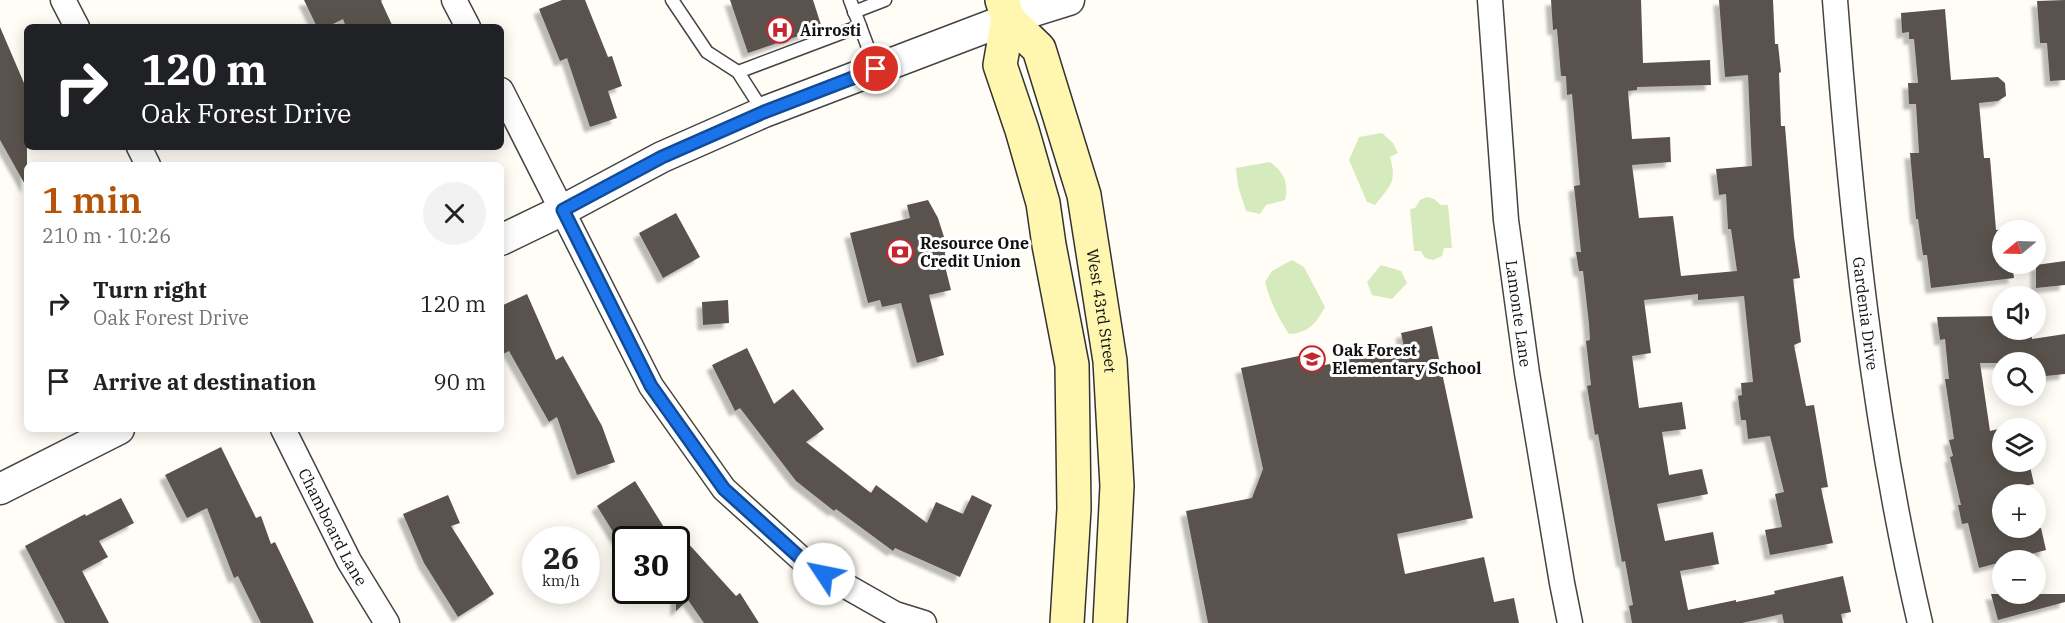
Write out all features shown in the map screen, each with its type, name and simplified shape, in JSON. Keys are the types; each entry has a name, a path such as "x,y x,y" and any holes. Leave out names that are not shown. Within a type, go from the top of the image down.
{"main road":[{"path":"1005,10 1000,65 1043,203 1072,365 1074,509 1067,623"},
{"name":"West 43rd Street","path":"1005,10 1039,50 1084,195 1110,361 1117,486 1110,623"}],"street":[{"path":"63,0 75,24"},
{"path":"454,0 466,24"},
{"path":"504,239 662,157 764,112 876,69 1005,10 1069,0"},
{"name":"Lamonte Lane","path":"1490,0 1506,220 1527,373 1570,623"},
{"name":"Gardenia Drive","path":"1835,0 1858,259 1877,410 1920,623"},
{"path":"504,96 651,386 724,489 807,564 895,614 924,623"},
{"path":"0,489 113,432"},
{"name":"Chamboard Lane","path":"284,432 349,561 387,623"}],"lane":[{"path":"672,0 707,52 738,72 764,112"},
{"path":"876,69 852,6 885,0"},
{"path":"738,72 860,27"}],"green space":[{"path":"1382,133 1393,143 1398,153 1390,157 1393,172 1391,183 1375,205 1367,202 1349,160 1359,137"},
{"path":"1270,162 1279,170 1286,183 1285,200 1266,205 1260,214 1246,211 1238,186 1236,168"},
{"path":"1427,197 1441,205 1448,205 1452,248 1444,248 1442,256 1433,260 1425,258 1421,251 1414,251 1410,209 1415,208 1420,200"},
{"path":"1292,260 1304,267 1325,307 1307,329 1289,334 1269,296 1265,282 1272,271"},
{"path":"1381,265 1401,271 1407,283 1392,299 1372,295 1367,282"}],"building":[{"path":"304,0 382,0 392,24 345,24 343,19 333,24 316,24"},
{"path":"562,0 585,0 608,57 612,56 622,86 608,91 617,118 590,127 567,58 560,61 539,9"},
{"path":"730,0 813,0 822,28 748,53"},
{"path":"1551,0 1641,0 1643,63 1710,60 1711,85 1637,87 1637,90 1628,91 1632,139 1670,137 1671,162 1632,165 1639,218 1673,216 1681,276 1737,271 1731,229 1728,229 1726,194 1719,195 1716,169 1752,166 1748,75 1725,77 1719,0 1773,0 1775,44 1778,44 1781,72 1779,73 1781,126 1785,126 1794,237 1800,278 1793,279 1801,342 1794,345 1806,406 1814,405 1828,487 1821,488 1833,543 1770,555 1765,530 1782,527 1775,494 1784,492 1770,436 1748,439 1746,420 1741,420 1738,396 1742,395 1741,383 1753,382 1744,296 1698,300 1698,294 1644,300 1651,353 1632,356 1639,408 1682,402 1686,429 1662,432 1669,475 1702,469 1708,494 1657,504 1665,541 1713,532 1719,564 1680,571 1688,610 1775,594 1774,591 1843,576 1851,612 1841,614 1843,623 1784,623 1782,614 1742,623 1632,623 1629,606 1633,605 1625,561 1622,562 1587,386 1591,385 1586,341 1590,340 1583,271 1579,271 1576,252 1581,252 1574,186 1580,185 1572,94 1567,95 1566,76 1561,76 1557,29 1553,30"},
{"path":"2065,0 2065,80 2050,81 2047,43 2040,43 2037,1"},
{"path":"1945,9 1951,80 1998,77 2005,83 2006,96 1998,101 1979,103 1984,158 1990,158 1995,220 1992,220 1992,274 2013,274 2014,278 1931,288 1927,255 1923,255 1918,219 1916,219 1910,153 1919,153 1916,104 1909,104 1908,83 1918,83 1914,39 1909,39 1909,32 1902,33 1901,13"},
{"path":"0,27 24,83 24,150 27,150 27,162 24,162 24,183 0,140"},
{"name":"Resource One Credit Union","path":"928,200 938,218 944,237 946,270 951,290 929,295 944,355 917,363 901,303 882,307 880,300 868,303 850,233 910,218 907,205"},
{"path":"676,213 700,257 663,278 639,233"},
{"path":"2065,261 2065,285 2036,286 2036,274 2046,274 2046,264"},
{"path":"527,294 556,360 563,356 602,426 615,462 577,475 557,417 549,422 509,351 504,354 504,305"},
{"path":"728,300 729,323 703,325 702,302"},
{"path":"1992,316 1992,340 2046,340 2046,337 2065,334 2065,374 2046,376 2046,352 1992,352 1992,363 1980,363 1990,431 1992,430 1992,472 2031,472 2034,484 1992,484 1992,538 2043,538 2046,550 1992,550 1992,565 1979,568 1968,523 1962,524 1958,505 1961,505 1950,457 1953,456 1949,440 1954,439 1945,379 1949,379 1945,339 1940,340 1937,317"},
{"path":"1432,326 1473,518 1397,534 1405,574 1484,557 1494,602 1514,598 1519,623 1208,623 1186,511 1252,498 1263,469 1241,368 1313,353 1316,367 1404,347 1401,333"},
{"path":"747,348 774,404 793,389 824,429 806,442 871,493 876,485 927,523 936,502 963,514 972,495 992,505 960,577 895,548 893,551 836,509 834,511 796,481 740,408 735,411 712,365"},
{"path":"221,447 256,518 261,516 271,544 275,542 314,623 261,623 238,576 234,578 207,508 187,518 165,475"},
{"path":"635,481 663,526 612,526 612,530 597,506"},
{"path":"448,495 460,523 451,526 494,594 458,617 424,563 403,514"},
{"path":"121,498 134,523 99,541 108,557 82,571 109,623 65,623 25,546"},
{"path":"690,545 736,596 740,593 759,623 704,623 690,603"},
{"path":"2046,594 2065,594 2065,602 1998,620 1994,604 2046,604"},
{"path":"676,604 684,604 676,611"}],"place":[{"name":"Airrosti","path":"780,30"},
{"name":"Resource One Credit Union","path":"900,252"},
{"name":"Oak Forest Elementary School","path":"1312,359"}],"route":[{"path":"824,574 807,564 724,489 651,386 563,210 662,157 764,112 876,69"}]}
